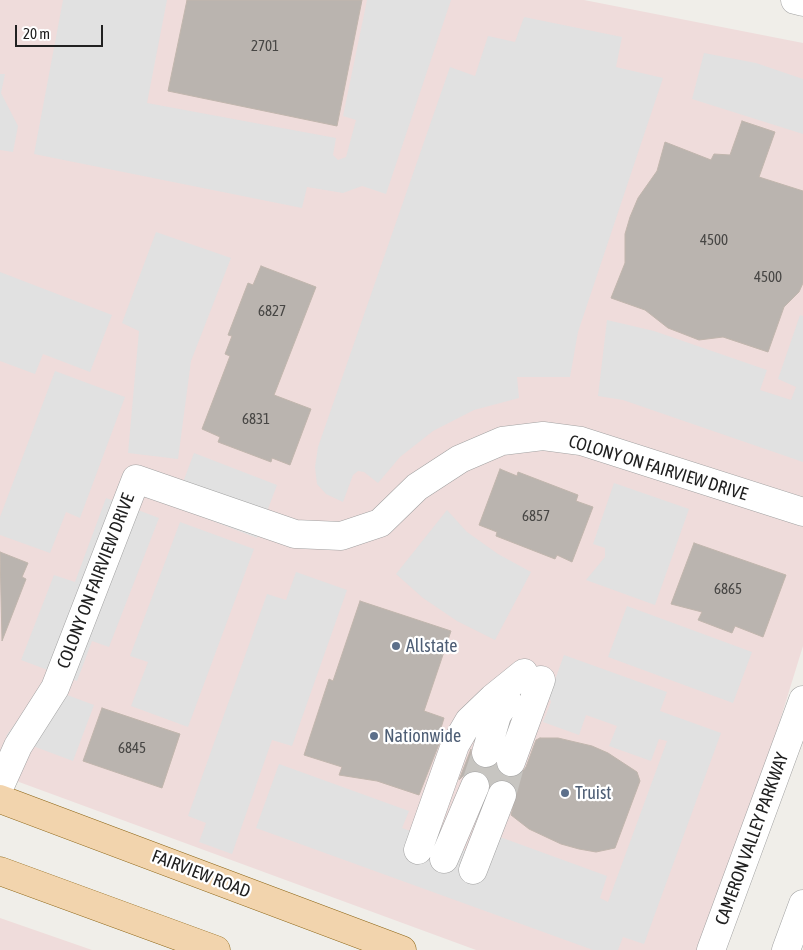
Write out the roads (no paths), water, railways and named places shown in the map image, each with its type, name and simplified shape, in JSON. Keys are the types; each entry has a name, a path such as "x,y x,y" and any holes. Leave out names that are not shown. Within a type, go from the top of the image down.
{"main road":[{"name":"FAIRVIEW ROAD","path":"0,798 402,950"},
{"path":"0,871 216,950"}],"street":[{"path":"795,0 803,2"},
{"name":"COLONY ON FAIRVIEW DRIVE","path":"0,786 18,746 55,688 136,479 295,534 341,536 380,523 417,488 460,459 502,442 543,436 581,441 803,512"},
{"path":"482,788 445,860 455,745 469,721 493,698 531,676 497,715 492,755 493,698"},
{"name":"CAMERON VALLEY PARKWAY","path":"711,950 803,700"},
{"path":"786,950 803,904"}],"tunnel":[{"path":"475,786 486,753"},
{"path":"502,795 511,762"}],"place":[{"name":"Allstate","path":"396,646"},
{"name":"Nationwide","path":"374,736"},
{"name":"Truist","path":"565,793"}]}
